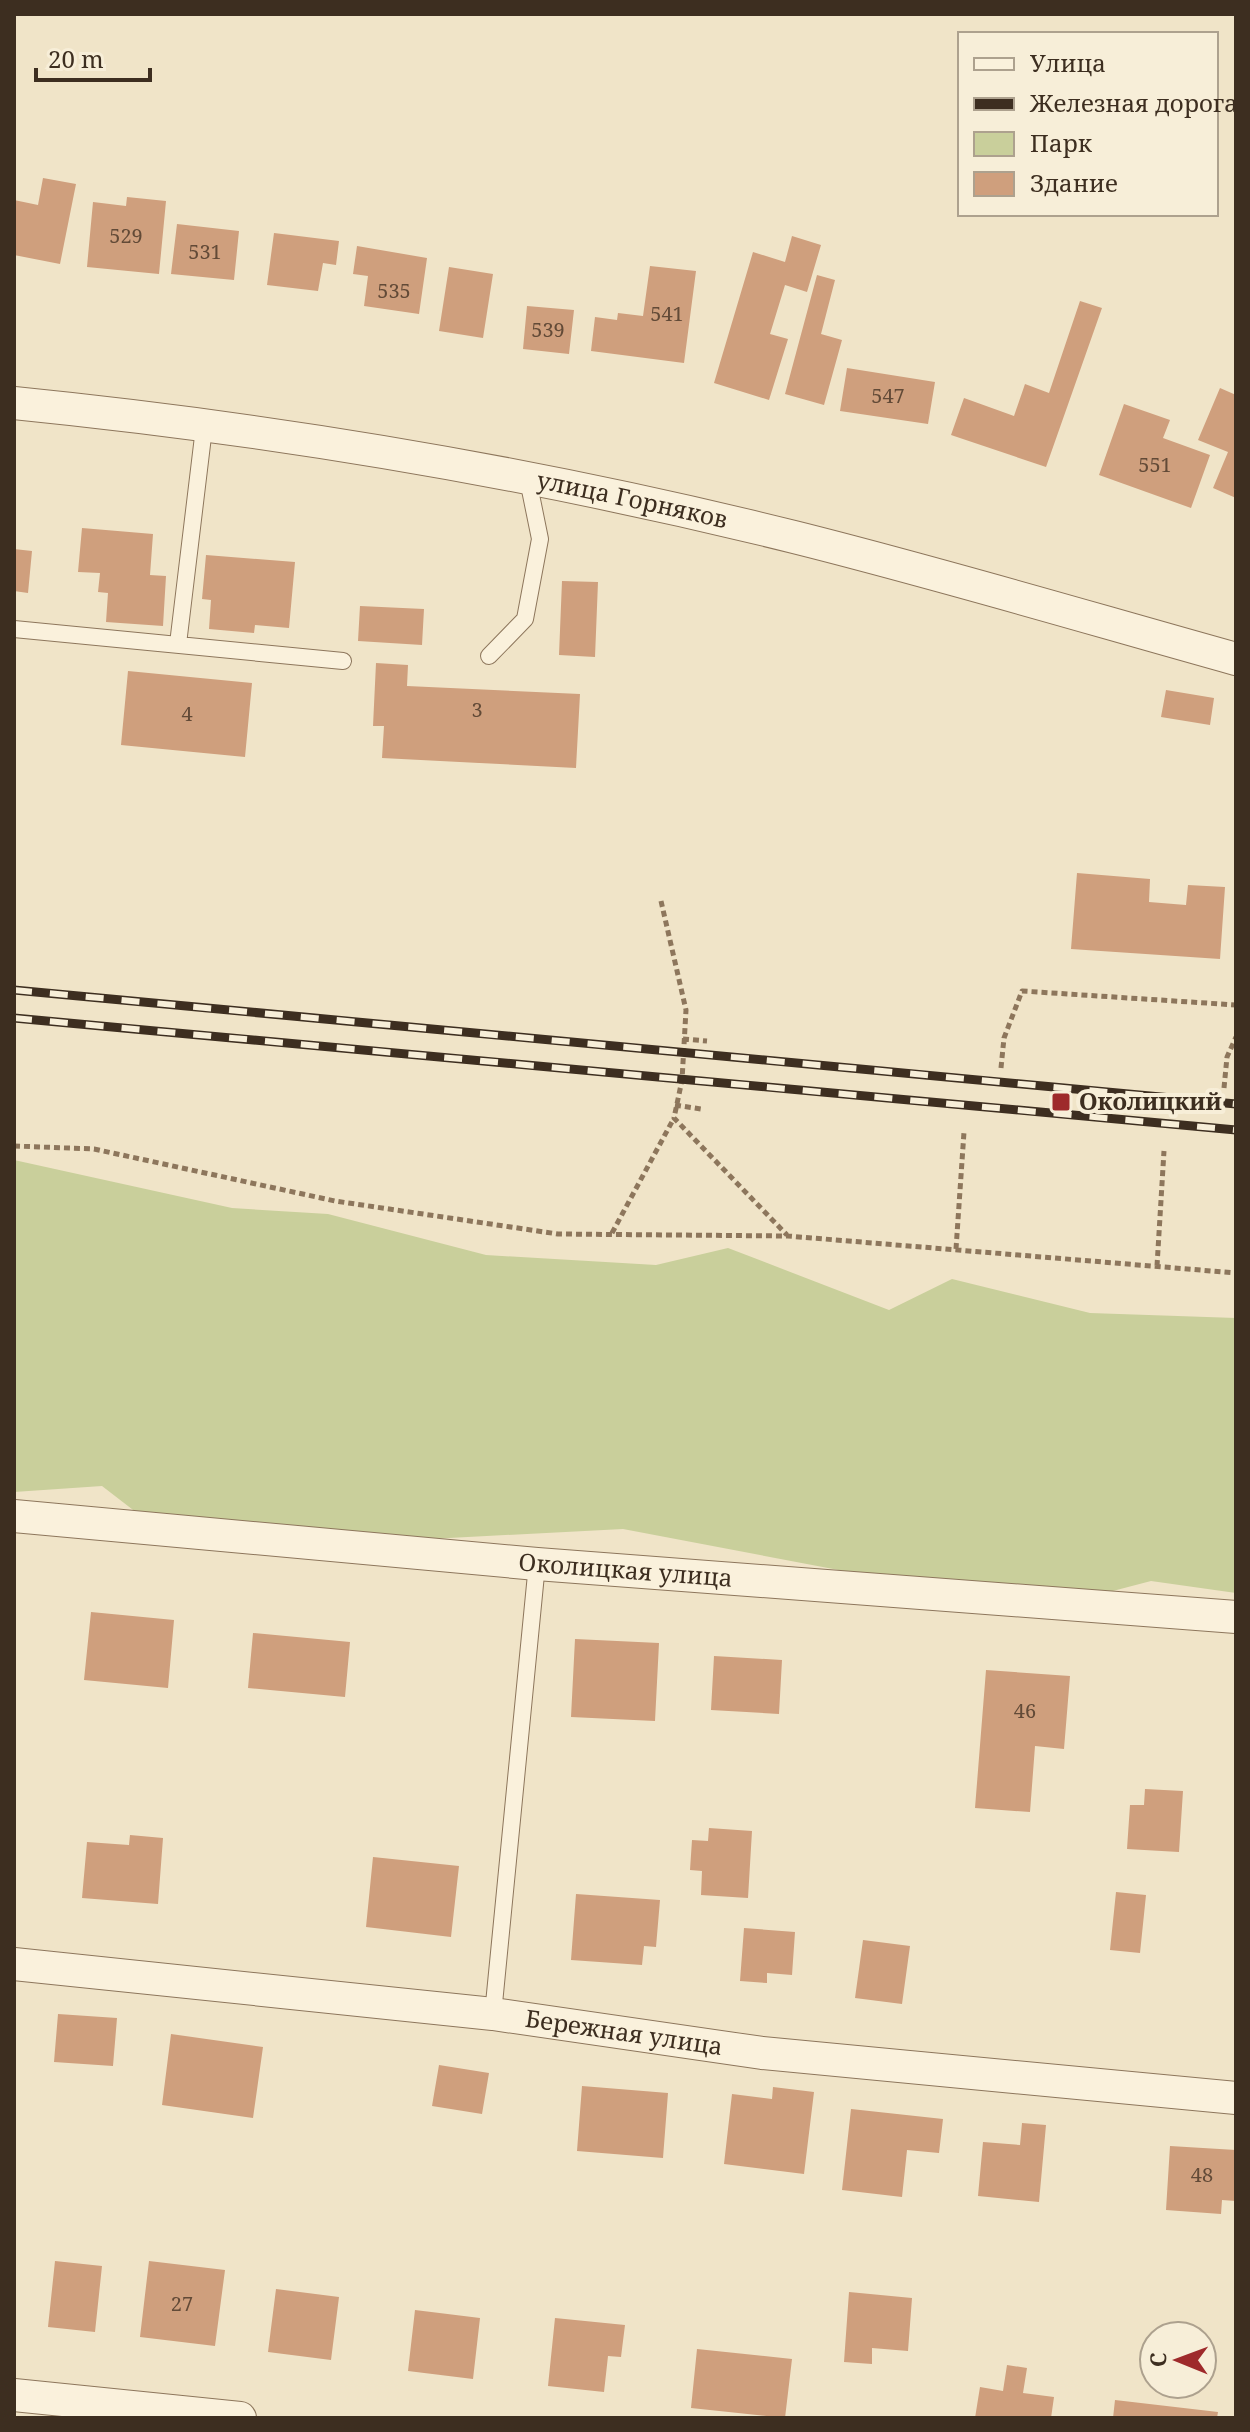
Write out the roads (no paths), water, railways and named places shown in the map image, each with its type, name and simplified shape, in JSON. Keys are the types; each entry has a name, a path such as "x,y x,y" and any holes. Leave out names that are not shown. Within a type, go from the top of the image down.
{"street":[{"name":"улица Горняков","path":"14,403 416,458 528,480 793,537 1236,659"},
{"name":"Околицкая улица","path":"14,1516 537,1564 1236,1617"},
{"name":"Бережная улица","path":"14,1964 493,2014 762,2053 1236,2098"},
{"path":"14,2395 240,2418"}],"lane":[{"path":"178,644 204,428"},
{"path":"489,656 525,619 540,539 528,480"},
{"path":"14,629 343,661"},
{"path":"493,2014 537,1564"}],"railway":[{"path":"14,990 1236,1104"},
{"path":"14,1018 1236,1130"}],"place":[{"name":"Околицкий","path":"1061,1102"}]}
